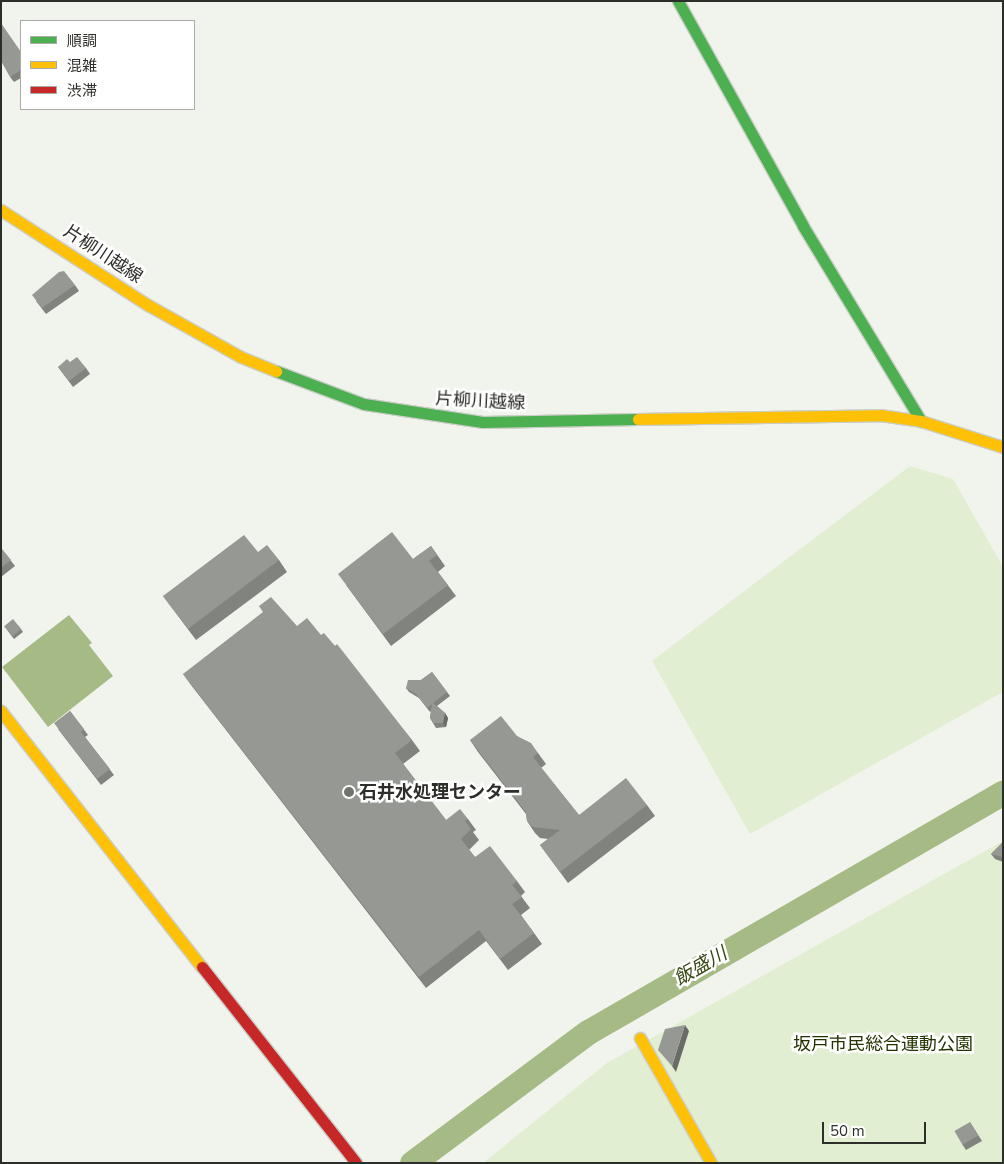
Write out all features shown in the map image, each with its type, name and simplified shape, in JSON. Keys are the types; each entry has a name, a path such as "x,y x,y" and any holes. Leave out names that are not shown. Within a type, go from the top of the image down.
{"street":[{"path":"678,1 803,226 921,421"},
{"name":"片柳川越線","path":"1,210 189,330 241,357 323,391 364,404 483,422 821,414 880,415 921,421 970,434 1003,447"},
{"path":"1,711 356,1163"},
{"path":"640,1038 711,1163"}],"green space":[{"path":"910,466 953,479 1003,567 1003,692 750,834 652,661"},
{"name":"坂戸市民総合運動公園","path":"1003,841 1003,1163 483,1163 607,1063"}],"shaded area":[{"path":"69,615 92,643 89,645 113,676 48,727 2,667"}],"building":[{"path":"1,23 20,51 20,71 10,77 1,61"},
{"path":"64,271 75,285 42,308 32,295 59,272"},
{"path":"77,357 86,368 69,381 58,367 67,359 70,362"},
{"path":"392,532 413,559 431,546 437,555 429,561 448,585 383,634 338,574"},
{"path":"244,535 258,552 267,545 279,560 188,629 163,596"},
{"path":"1,548 11,560 1,568"},
{"name":"石井水処理センター","path":"271,597 297,626 307,618 321,635 324,633 335,646 337,644 412,740 395,753 446,820 460,809 468,819 465,821 471,829 461,839 475,857 490,846 517,881 512,885 522,897 512,904 534,933 500,959 479,930 419,977 183,674 263,612 259,606"},
{"path":"13,619 21,629 13,636 4,626"},
{"path":"432,672 447,692 433,703 445,713 443,723 433,723 430,718 432,704 427,708 416,694 406,688 408,680 421,680"},
{"path":"70,711 84,729 81,732 110,769 97,779 54,723"},
{"path":"501,716 517,736 531,743 538,753 533,757 579,815 626,778 647,805 560,872 540,845 560,830 533,827 527,821 526,812 470,740"},
{"path":"1003,842 1003,857 991,854"},
{"path":"685,1025 672,1066 658,1050 665,1029"},
{"path":"970,1122 978,1136 962,1145 954,1131"}],"waterway":[{"name":"飯盛川","path":"412,1163 588,1032 1003,792"}],"traffic: fast":[{"path":"678,1 803,226 921,421"},
{"path":"276,371 364,404 483,422 638,419"}],"traffic: slow":[{"path":"1,210 148,305 241,357 276,371"},
{"path":"638,419 880,415 921,421 1003,447"},
{"path":"1,711 202,967"},
{"path":"640,1038 711,1163"}],"traffic: jam":[{"path":"202,967 356,1163"}],"place":[{"name":"石井水処理センター","path":"349,792"}]}
